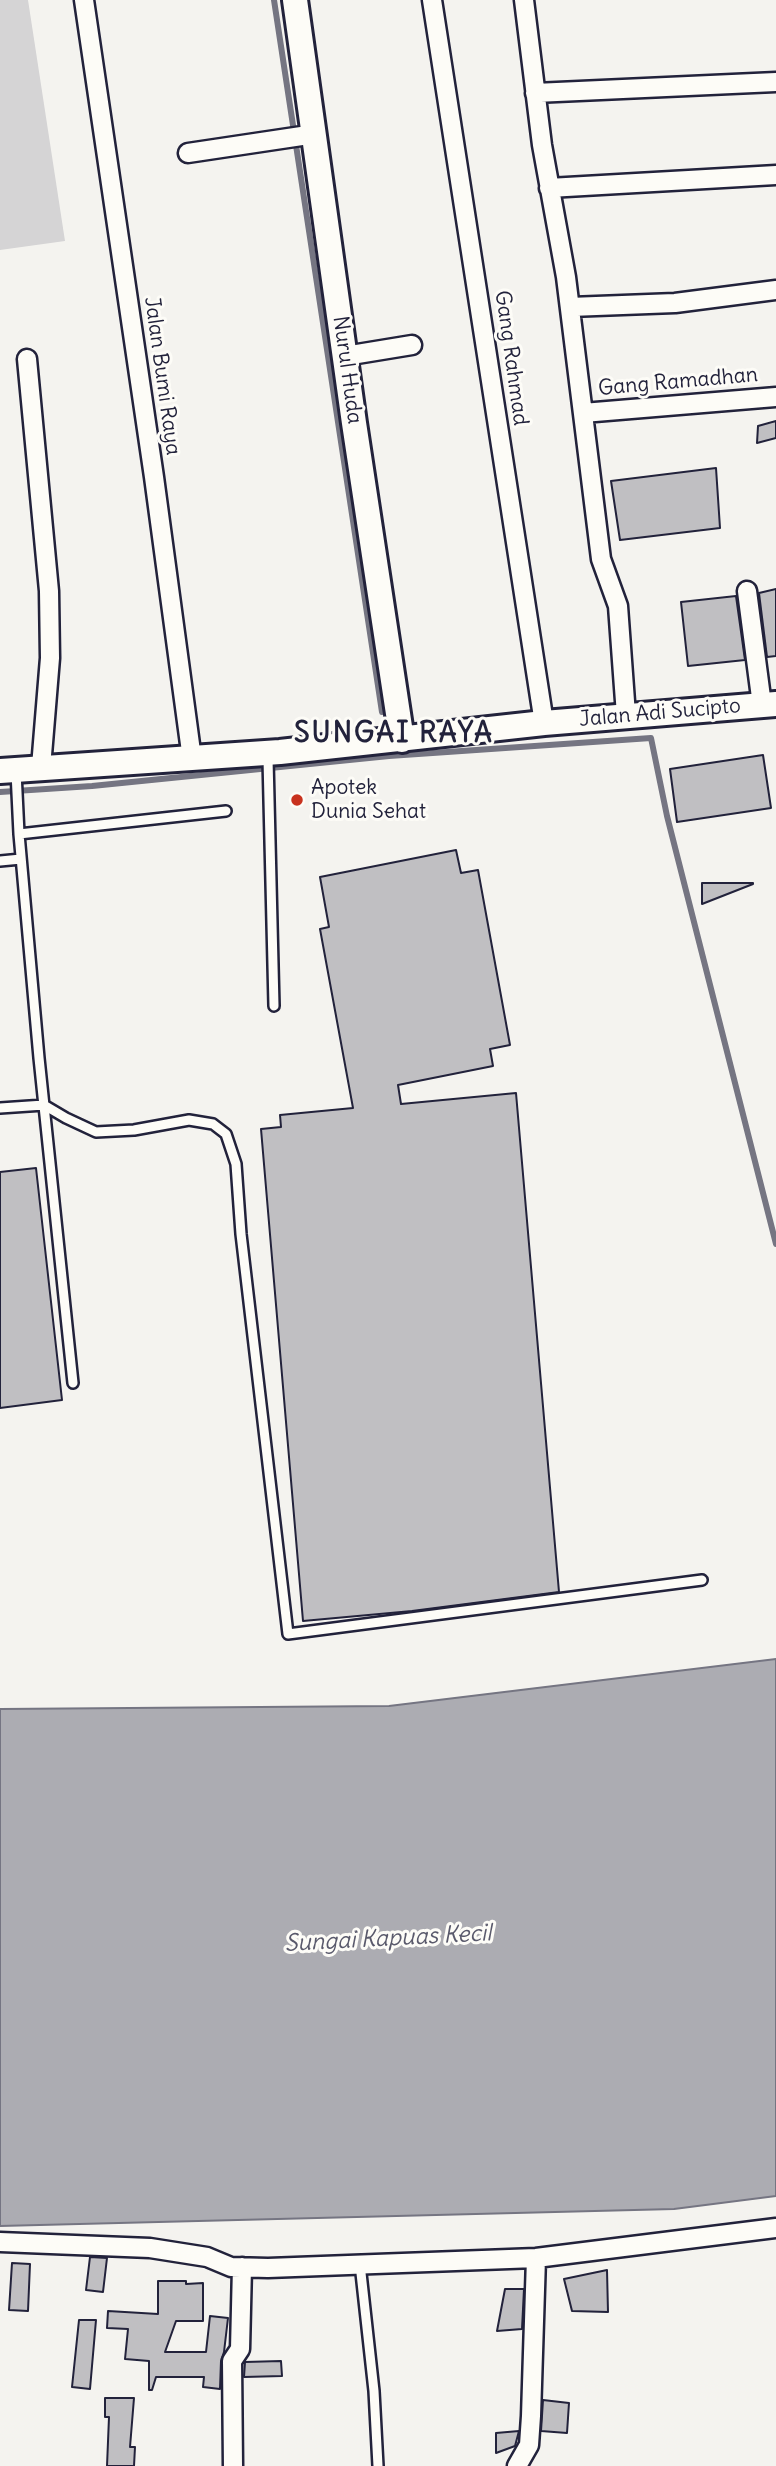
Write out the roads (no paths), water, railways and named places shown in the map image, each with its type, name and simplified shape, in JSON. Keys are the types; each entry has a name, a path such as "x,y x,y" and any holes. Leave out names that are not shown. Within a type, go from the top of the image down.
{"main road":[{"name":"Nurul Huda","path":"295,0 402,740"},
{"name":"Jalan Adi Sucipto","path":"11,774 41,767 192,759 402,740 626,715 769,704"}],"street":[{"name":"Jalan Bumi Raya","path":"84,0 192,759"},
{"name":"Gang Rahmad","path":"432,0 544,723"},
{"path":"524,0 549,188 570,307 601,559 618,606 626,715"},
{"path":"535,93 776,82"},
{"path":"188,153 314,134"},
{"path":"549,188 776,175"},
{"path":"570,307 675,303 776,290"},
{"path":"345,356 412,345"},
{"path":"27,359 49,591 50,659 41,767"},
{"name":"Gang Ramadhan","path":"583,413 776,397"},
{"path":"747,591 769,704"},
{"path":"0,2242 150,2248 207,2258 231,2267 242,2267 536,2258 776,2228"},
{"path":"517,2466 529,2445 536,2258"},
{"path":"233,2466 232,2361 240,2349 242,2267"}],"lane":[{"path":"268,759 274,1006"},
{"path":"11,774 18,799 44,1105 73,1383"},
{"path":"19,834 226,811"},
{"path":"0,861 21,859"},
{"path":"0,1108 44,1105 96,1132 134,1130 189,1120 213,1124 226,1134 236,1164 241,1234 288,1634 702,1580"},
{"path":"360,2264 374,2391 378,2466"}],"water":[{"name":"Sungai Kapuas Kecil","path":"776,1659 776,2196 674,2209 0,2226 0,1709 389,1706"}],"waterway":[{"path":"274,0 382,712"},
{"path":"0,792 92,786 389,756 651,738 667,816 776,1244"}],"place":[{"name":"Apotek Dunia Sehat","path":"297,800"}],"district":[{"name":"SUNGAI RAYA","path":"394,734"}]}
